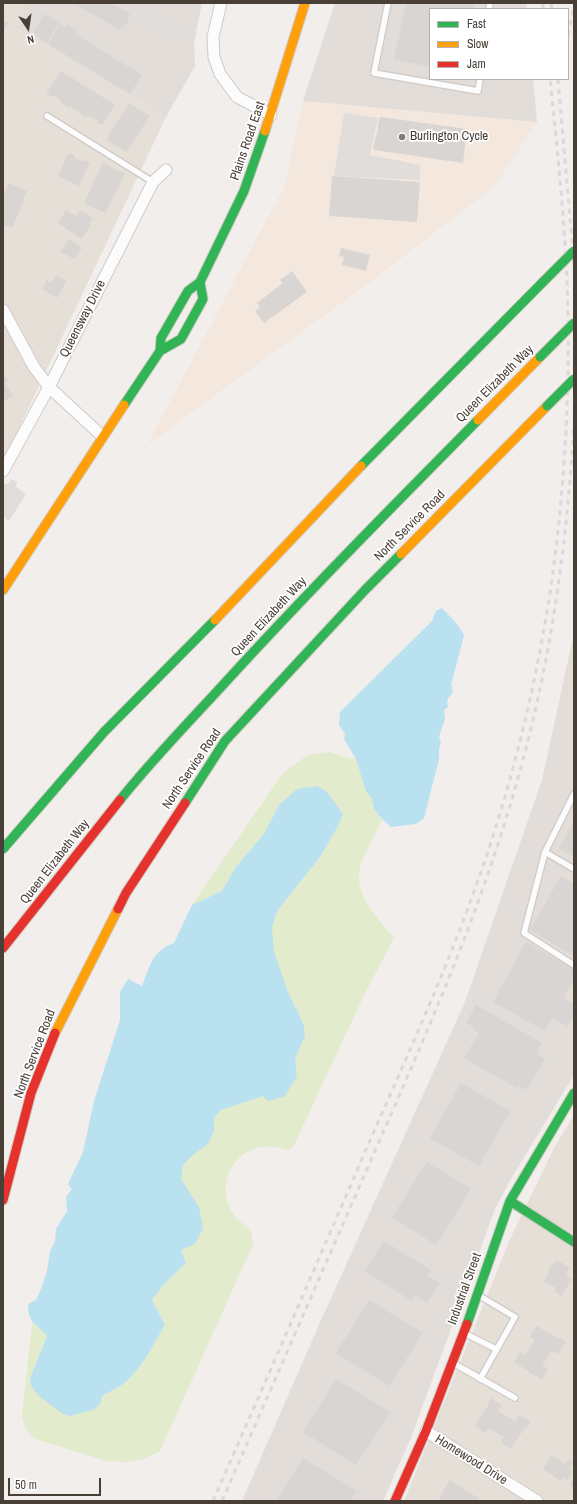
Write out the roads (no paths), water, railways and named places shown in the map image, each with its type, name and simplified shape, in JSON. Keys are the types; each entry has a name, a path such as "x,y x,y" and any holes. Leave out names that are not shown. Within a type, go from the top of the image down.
{"main road":[{"name":"Plains Road East","path":"160,350 161,338 188,291 200,282 244,191 271,116 305,3"},
{"path":"3,849 104,732 236,599 346,482 574,251"},
{"name":"Plains Road East","path":"102,436 160,350 181,339 203,299 200,282"},
{"name":"Queen Elizabeth Way","path":"3,948 142,774 245,661 362,538 574,323"},
{"name":"North Service Road","path":"3,1200 31,1093 58,1024 126,893 225,741 365,590 574,378"},
{"path":"3,590 89,459 102,436"},
{"name":"Industrial Street","path":"395,1501 426,1431 477,1295 510,1201 574,1093"},
{"path":"510,1201 574,1242"}],"street":[{"path":"221,3 213,37 214,57 220,74 237,97 271,116"},
{"name":"Queensway Drive","path":"3,471 49,387 153,182 166,170"},
{"path":"3,310 34,367 49,387 102,436"},
{"name":"Homewood Drive","path":"426,1431 537,1501"}],"lane":[{"path":"388,3 374,73 478,91 480,80"},
{"path":"47,116 153,182"},
{"path":"574,794 545,852 524,933 574,964"},
{"path":"545,852 574,869"},
{"path":"477,1295 515,1317 480,1379"},
{"path":"463,1333 496,1349"},
{"path":"452,1362 515,1398"}],"water":[{"path":"442,608 457,624 464,635 451,685 453,692 447,700 448,707 444,710 445,719 439,737 441,742 439,748 439,759 424,818 416,824 391,827 374,809 371,797 366,792 356,759 344,739 345,734 339,725 340,712 432,621 436,611"},
{"path":"317,786 327,792 343,814 337,828 320,857 277,911 272,927 274,952 288,992 304,1025 305,1036 295,1059 297,1076 285,1096 268,1101 263,1096 221,1110 214,1118 214,1131 208,1144 193,1155 183,1165 181,1179 199,1207 203,1228 195,1244 181,1250 186,1263 164,1284 152,1300 165,1325 144,1360 126,1382 102,1396 100,1404 93,1410 70,1416 63,1414 39,1396 31,1386 30,1378 47,1336 31,1320 28,1311 28,1304 36,1300 41,1289 47,1271 50,1252 55,1241 56,1229 67,1211 66,1197 72,1189 68,1184 83,1152 94,1101 120,1020 120,992 128,979 142,986 156,955 167,946 174,943 192,905 222,891 235,868 264,834 279,805 297,789"}],"railway":[{"path":"543,3 543,8"},
{"path":"551,3 552,8"},
{"path":"569,30 574,6"},
{"path":"213,1501 421,1025 460,929 497,823 528,709 544,632 550,593 560,515 566,437 568,359 566,255 550,80"},
{"path":"558,80 574,264"},
{"path":"222,1501 435,1011 471,922 487,877 516,785 528,741 547,651 562,560 574,423"}],"place":[{"name":"Burlington Cycle","path":"402,137"}]}
